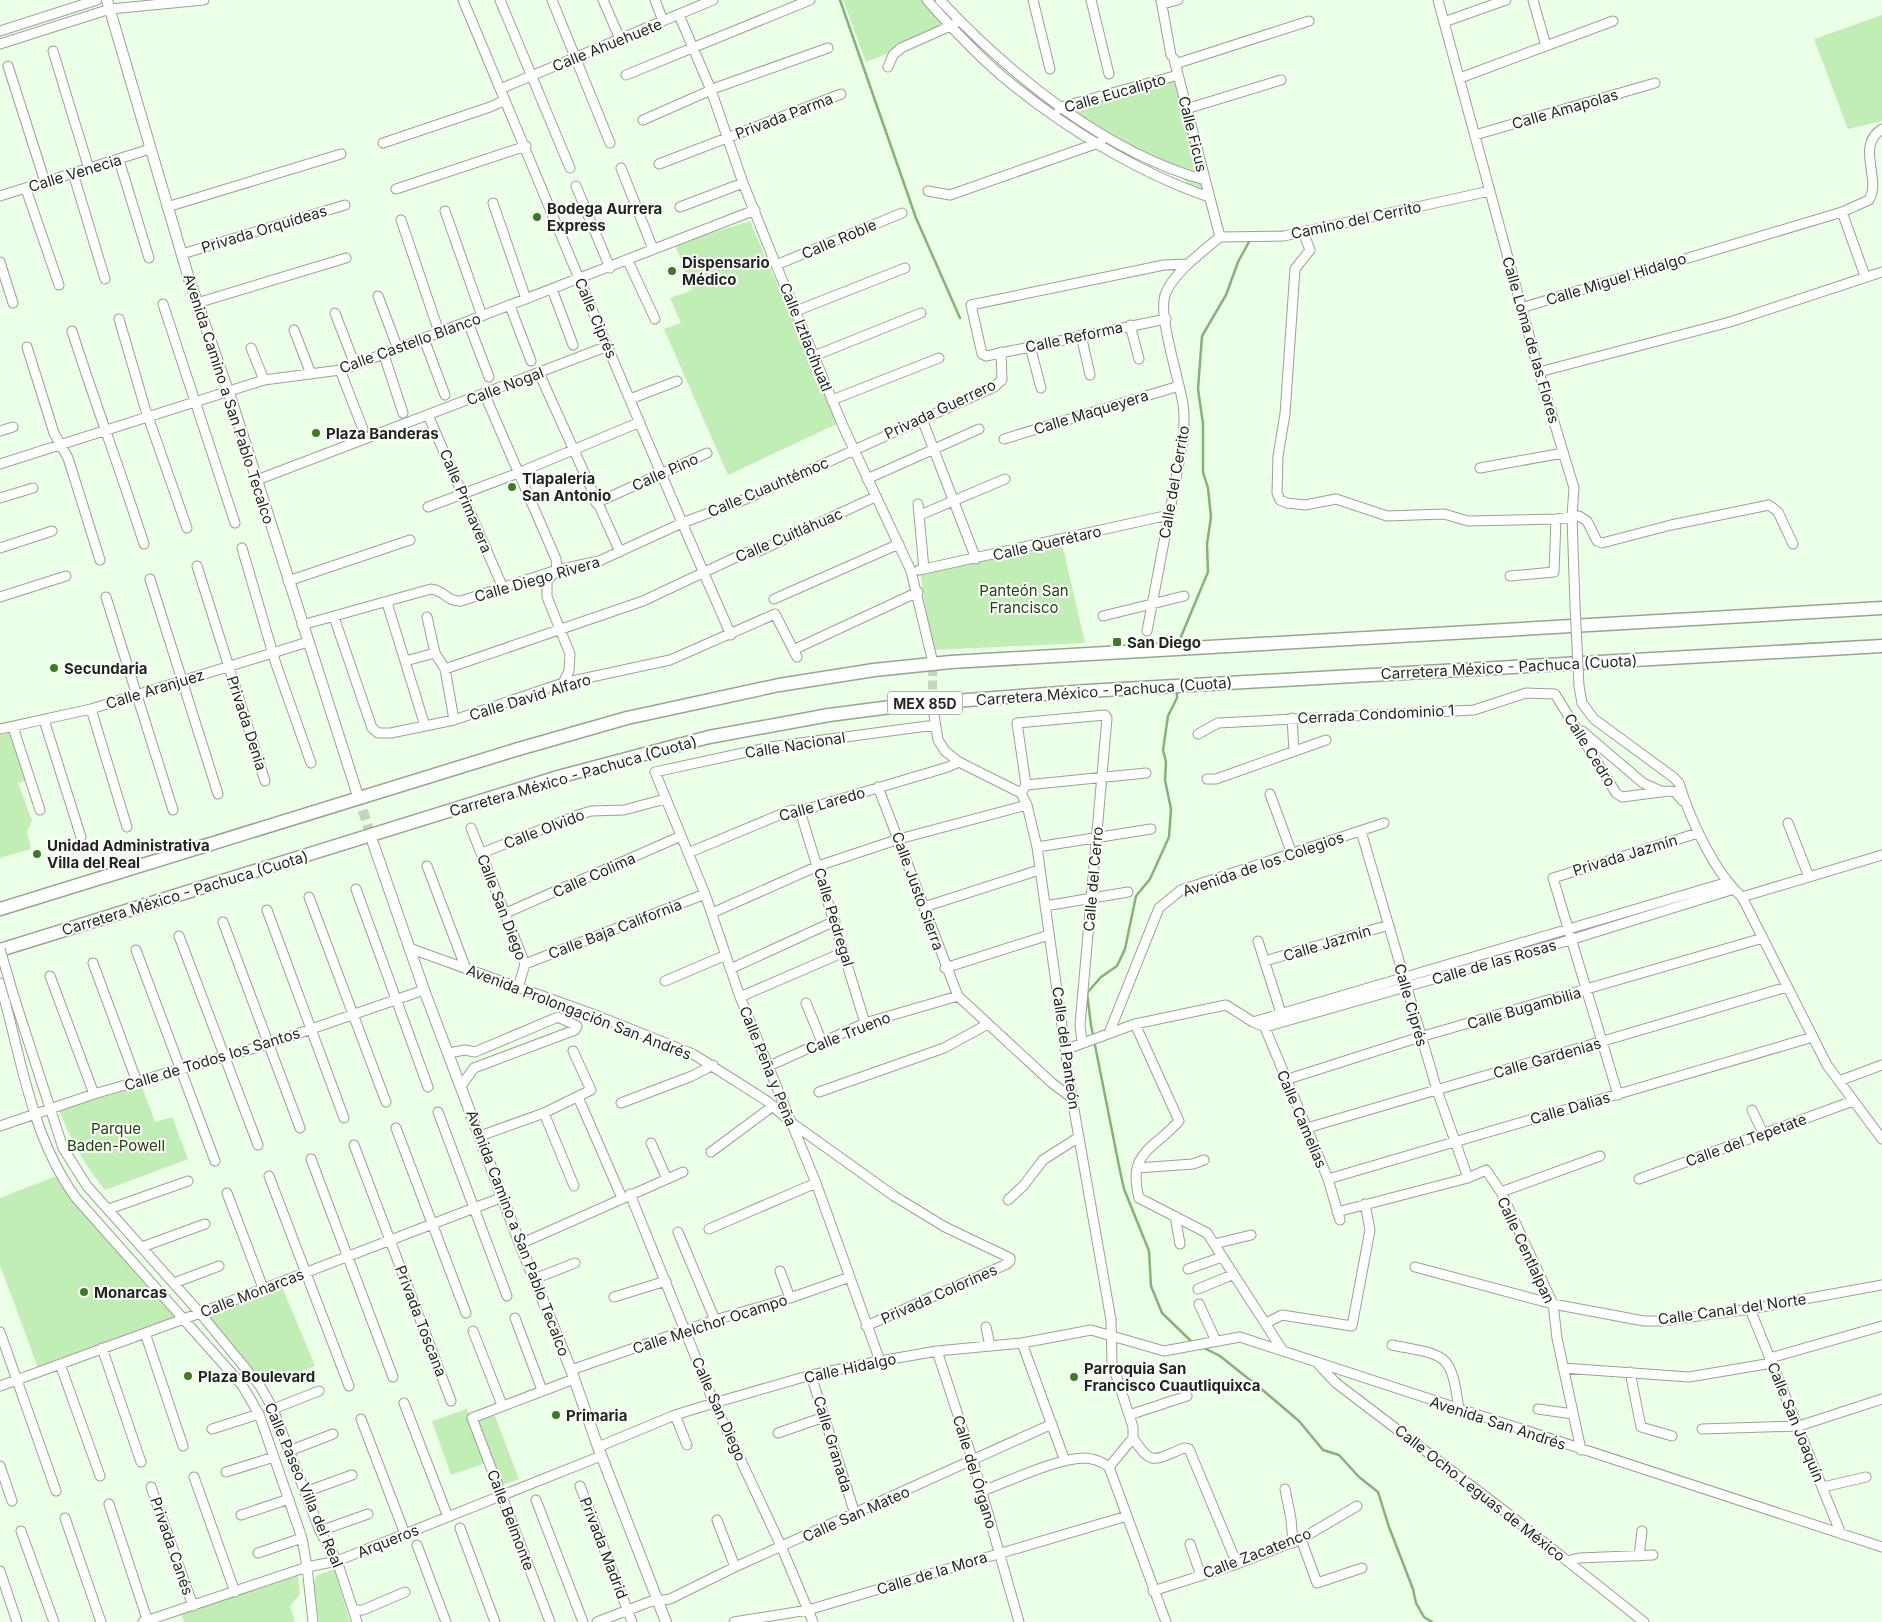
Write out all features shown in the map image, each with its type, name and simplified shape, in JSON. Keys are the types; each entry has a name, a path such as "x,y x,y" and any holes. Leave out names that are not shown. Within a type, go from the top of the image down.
{"highway":[{"path":"0,909 554,738 683,705 779,685 874,670 951,662 1882,608"},
{"name":"Carretera México - Pachuca (Cuota)","path":"0,949 558,777 709,737 829,715 914,704 1087,691 1882,646"}],"main road":[{"name":"Avenida Camino a San Pablo Tecalco","path":"109,4 167,207 228,390 358,796"},
{"name":"Avenida Camino a San Pablo Tecalco","path":"373,842 424,990 666,1622"}],"street":[{"path":"0,31 97,0"},
{"path":"0,44 109,4 204,0"},
{"name":"Calle Ciprés","path":"463,0 526,146 660,473 731,635"},
{"path":"500,0 570,168"},
{"path":"552,0 610,143"},
{"path":"603,0 620,39"},
{"path":"655,0 663,21"},
{"path":"626,75 693,46 810,0"},
{"path":"927,0 950,26 1002,76 1054,115 1100,144 1176,186 1209,197"},
{"path":"940,0 1012,70 1061,107 1107,137 1179,173 1204,180"},
{"path":"1091,0 1108,74"},
{"path":"1161,2 1178,0"},
{"name":"Calle Loma de las Flores","path":"1438,0 1521,308 1574,488 1572,516 1579,695 1587,711 1594,719 1679,783 1698,833 1731,886 1742,897 1813,1037 1839,1081 1882,1139"},
{"path":"1444,22 1506,0"},
{"path":"1532,0 1546,46"},
{"name":"Calle Ahuehuete","path":"500,88 710,1"},
{"name":"Calle Ficus","path":"1161,2 1186,109 1220,237"},
{"path":"1035,3 1050,69"},
{"name":"Calle Iztlacíhuatl","path":"679,15 711,90 743,182 832,400 875,498 911,571 918,592 933,663"},
{"path":"1174,60 1309,20"},
{"path":"888,67 893,56 901,48 960,21"},
{"path":"1460,78 1613,21"},
{"path":"643,120 711,90 828,48"},
{"path":"53,51 89,169"},
{"path":"8,66 46,182"},
{"name":"Calle Eucalipto","path":"1054,115 1061,107 1178,75"},
{"path":"1186,109 1281,80"},
{"name":"Calle Amapolas","path":"1475,135 1654,83"},
{"name":"Privada Parma","path":"660,164 841,94"},
{"path":"383,143 490,107 505,100"},
{"name":"Calle Miguel Hidalgo","path":"1521,308 1842,212 1869,200 1872,195 1871,142 1877,132 1882,129"},
{"path":"928,191 950,195 1100,144 1107,137"},
{"path":"396,189 526,146"},
{"name":"Calle Venecia","path":"0,196 150,149"},
{"path":"167,207 341,154"},
{"path":"119,160 149,258"},
{"path":"621,168 653,250"},
{"path":"73,173 106,279"},
{"path":"680,207 743,182"},
{"path":"576,186 610,268"},
{"path":"26,188 58,285"},
{"name":"Camino del Cerrito","path":"1220,237 1284,236 1490,191"},
{"path":"493,203 526,299"},
{"name":"Privada Orquídeas","path":"182,254 345,204"},
{"name":"Calle Castello Blanco","path":"0,464 264,380 340,370 384,355 439,332 610,268 755,210"},
{"path":"446,211 482,316"},
{"path":"1842,212 1865,276"},
{"name":"Calle Roble","path":"776,265 902,213"},
{"path":"401,220 439,332"},
{"path":"1303,232 1310,250 1295,269 1285,414 1278,456 1277,493 1280,500 1287,503 1306,505 1336,499 1392,516 1444,514 1468,521 1556,519 1579,516 1587,521 1597,541 1602,543 1672,525 1769,505 1778,512 1793,544"},
{"name":"Calle del Cerrito","path":"1147,631 1183,442 1184,420 1166,319 1164,296 1172,282 1188,264 1220,237"},
{"path":"198,302 346,258"},
{"path":"628,261 655,319"},
{"path":"0,262 13,303"},
{"name":"Calle Reforma","path":"1166,319 983,356 971,306 1164,265 1188,264"},
{"path":"796,311 905,268"},
{"path":"1539,372 1730,322 1865,276 1882,272"},
{"path":"552,289 573,345"},
{"path":"378,296 398,349"},
{"path":"163,304 235,523"},
{"path":"510,306 532,361"},
{"path":"335,313 354,365"},
{"path":"814,356 921,313"},
{"path":"119,319 187,528"},
{"path":"468,322 489,377"},
{"path":"1130,325 1139,359"},
{"path":"294,330 311,374"},
{"path":"72,331 144,544"},
{"path":"1080,335 1090,375"},
{"path":"424,339 445,396"},
{"name":"Calle Nogal","path":"257,480 608,346"},
{"path":"1030,346 1041,388"},
{"path":"27,347 59,444 68,458 100,560"},
{"path":"251,348 264,380"},
{"name":"Privada Guerrero","path":"853,450 1000,384 1002,380 1001,352"},
{"path":"384,355 403,413"},
{"path":"832,400 939,358"},
{"path":"340,370 363,429"},
{"path":"539,372 596,504 620,552 682,523"},
{"path":"630,399 677,381"},
{"name":"Calle Maqueyera","path":"1004,438 1179,386"},
{"path":"484,393 556,559 557,570 547,581 547,597 570,654 569,672 563,684"},
{"name":"Calle Primavera","path":"428,415 503,588"},
{"path":"922,419 935,448 976,559"},
{"path":"428,506 518,473 640,422"},
{"path":"0,431 13,427"},
{"path":"867,479 979,429"},
{"name":"Calle Cuauhtémoc","path":"682,523 746,499 853,450"},
{"name":"Calle Pino","path":"596,504 707,453"},
{"path":"1480,468 1563,453"},
{"path":"920,515 1005,479"},
{"path":"0,498 32,488"},
{"name":"Calle Cuitláhuac","path":"445,668 642,601 745,554 760,551 875,498"},
{"path":"918,504 924,569"},
{"name":"Calle Querétaro","path":"911,571 976,559 1169,516"},
{"path":"1510,576 1554,572 1556,519"},
{"path":"0,548 52,532"},
{"path":"288,581 410,540"},
{"path":"774,599 899,544"},
{"path":"242,548 273,653 311,763"},
{"name":"Calle Diego Rivera","path":"387,602 431,589 436,589 453,602 461,601 557,570 598,561 620,552"},
{"name":"Privada Denia","path":"197,566 266,782"},
{"path":"0,597 66,576"},
{"path":"150,580 218,794"},
{"path":"731,635 775,614 795,654 918,592"},
{"path":"1103,616 1184,596"},
{"path":"106,597 173,810"},
{"path":"302,625 387,602 425,726"},
{"name":"Calle David Alfaro","path":"334,617 372,728 378,734 454,720 563,684 670,660 731,635"},
{"path":"427,617 435,653 445,668 454,720"},
{"name":"Calle Aranjuez","path":"0,729 91,709 308,642"},
{"path":"405,661 435,653"},
{"name":"Cerrada Condominio 1","path":"1198,734 1218,723 1474,710 1526,693 1555,694"},
{"name":"Calle Cedro","path":"1555,694 1616,793 1622,797 1632,798 1662,791"},
{"path":"932,703 938,740 945,751 959,762 1024,789 1102,777 1146,773"},
{"path":"91,709 127,827"},
{"name":"Calle del Panteón","path":"1105,715 1017,723 1024,789 1037,847 1067,1049 1072,1098 1111,1320 1112,1363 1133,1426 1133,1438"},
{"name":"Calle del Cerro","path":"1090,1040 1080,1025 1107,718 1105,715"},
{"path":"1292,718 1294,751"},
{"path":"44,720 81,837"},
{"path":"1574,724 1636,778 1662,791 1675,792 1685,803"},
{"name":"Calle Nacional","path":"655,772 770,747 935,725"},
{"path":"13,727 40,810"},
{"path":"1207,779 1216,779 1326,740"},
{"name":"Calle Laredo","path":"688,853 791,810 800,811 948,768 959,762"},
{"name":"Calle Peña y Peña","path":"655,772 705,894 740,997 816,1183 880,1361"},
{"name":"Calle Justo Sierra","path":"878,787 958,996"},
{"path":"1270,794 1292,854"},
{"name":"Calle Olvido","path":"482,853 591,811 624,810 665,799"},
{"path":"712,913 818,866 899,839 1027,805"},
{"name":"Calle Pedregal","path":"800,811 865,1023"},
{"name":"Avenida de los Colegios","path":"1109,1033 1159,908 1181,890 1384,823"},
{"path":"1788,823 1809,877"},
{"name":"Calle San Diego","path":"471,828 525,964 518,988"},
{"path":"1037,847 1151,829"},
{"name":"Calle Ciprés","path":"1361,831 1436,1090 1468,1178"},
{"name":"Privada Jazmín","path":"1566,929 1553,878 1698,833"},
{"name":"Calle Colima","path":"506,913 681,836"},
{"path":"1742,897 1882,855"},
{"path":"426,866 466,969"},
{"path":"924,908 1040,870"},
{"name":"Calle de las Rosas","path":"1260,1023 1281,1013 1566,929 1731,886"},
{"name":"Calle de las Rosas","path":"1260,1023 1406,987 1570,940 1731,886"},
{"path":"356,889 428,1087"},
{"path":"1045,906 1128,892"},
{"name":"Calle Baja California","path":"525,964 705,894"},
{"path":"309,897 386,1102"},
{"path":"267,910 344,1118"},
{"path":"730,969 835,921"},
{"path":"223,922 300,1128"},
{"name":"Calle Jazmín","path":"1265,961 1389,925"},
{"path":"1566,929 1618,1095"},
{"path":"946,968 1049,935"},
{"path":"179,936 258,1145"},
{"name":"Calle Bugambilia","path":"1285,1080 1420,1037 1763,938"},
{"path":"1258,941 1281,1013"},
{"name":"Avenida Prolongación San Andrés","path":"409,948 684,1050 713,1065 894,1196 946,1227 1010,1258 1010,1261"},
{"name":"Calle Paseo Villa del Real","path":"0,949 35,1114 48,1152 59,1175 76,1198 242,1385 259,1414 302,1538 313,1622"},
{"path":"136,950 215,1161"},
{"path":"740,997 844,952"},
{"path":"665,980 726,955"},
{"path":"93,963 137,1082"},
{"path":"50,976 94,1094"},
{"name":"Calle Paseo Villa del Real","path":"0,983 9,998 67,1154 88,1186 200,1313 260,1386 289,1450 320,1531 337,1561 357,1622"},
{"name":"Calle Gardenias","path":"1307,1128 1787,987"},
{"name":"Calle de Todos los Santos","path":"0,1126 94,1094 225,1058 424,990"},
{"path":"958,996 1052,1083 1072,1098"},
{"name":"Calle Trueno","path":"769,1066 865,1023 958,996"},
{"path":"806,1003 822,1042"},
{"path":"1067,1049 1135,1024 1226,1005 1260,1023"},
{"path":"448,1053 465,1050 475,1052 556,1018 561,1018 578,1028 474,1068"},
{"name":"Calle Camelias","path":"1260,1023 1328,1179 1338,1216 1365,1204"},
{"path":"819,1092 944,1048 988,1024"},
{"path":"1135,1024 1179,1121 1169,1132 1144,1152 1137,1168 1136,1176 1139,1198 1201,1229 1214,1244 1232,1275 1283,1351"},
{"name":"Calle Dalias","path":"1328,1179 1813,1037"},
{"path":"480,1136 544,1113 591,1090 573,1051"},
{"path":"461,1086 474,1068 475,1052"},
{"path":"622,1103 692,1076 713,1065"},
{"path":"1839,1081 1882,1065"},
{"name":"Calle San Diego","path":"578,1097 666,1281 714,1402 781,1546 812,1622"},
{"name":"Calle del Tepetate","path":"1639,1179 1853,1100"},
{"path":"710,1152 772,1106"},
{"path":"1752,1110 1763,1134"},
{"path":"438,1112 506,1296"},
{"path":"544,1113 574,1186"},
{"path":"396,1128 466,1313"},
{"path":"1008,1200 1024,1185 1043,1160 1079,1137"},
{"path":"651,1143 667,1179"},
{"name":"Privada Toscana","path":"354,1145 451,1401"},
{"path":"1501,1192 1600,1156"},
{"path":"311,1159 393,1377"},
{"path":"1137,1168 1193,1164 1204,1160"},
{"name":"Calle Centlalpan","path":"1468,1178 1486,1170 1501,1192 1553,1304 1563,1368 1581,1450"},
{"path":"520,1244 683,1172"},
{"path":"269,1176 349,1386"},
{"path":"1266,1323 1282,1315 1352,1326 1370,1230 1365,1204 1468,1178"},
{"path":"109,1209 188,1181"},
{"path":"710,1229 816,1183"},
{"path":"227,1193 262,1288"},
{"name":"Calle Monarcas","path":"0,1386 200,1313 503,1197"},
{"path":"1175,1216 1180,1244"},
{"path":"142,1247 205,1224"},
{"path":"678,1232 715,1320"},
{"path":"1214,1244 1251,1235"},
{"path":"1188,1270 1222,1257"},
{"name":"Privada Colorines","path":"866,1326 1010,1261"},
{"path":"534,1279 575,1263"},
{"path":"174,1284 219,1266"},
{"name":"Calle Canal del Norte","path":"1414,1267 1553,1304 1644,1321 1661,1321 1750,1309 1882,1285"},
{"path":"780,1271 790,1298"},
{"path":"1198,1289 1232,1275"},
{"name":"Calle Melchor Ocampo","path":"472,1418 542,1390 572,1375 685,1330 790,1298 850,1277"},
{"path":"614,1297 666,1281"},
{"path":"1199,1304 1211,1343"},
{"name":"Calle San Joaquín","path":"1750,1309 1799,1426 1841,1534"},
{"path":"515,1318 542,1390"},
{"path":"1563,1368 1689,1378 1771,1361 1882,1326"},
{"path":"986,1327 990,1346"},
{"name":"Calle Hidalgo","path":"599,1451 675,1415 811,1374 937,1351 1022,1343 1091,1330 1112,1337"},
{"path":"473,1331 502,1405"},
{"path":"0,1332 56,1491"},
{"path":"145,1333 183,1446"},
{"name":"Avenida San Andrés","path":"1112,1337 1164,1350 1189,1348 1240,1337 1458,1410 1882,1547"},
{"path":"1022,1343 1064,1461"},
{"path":"1392,1345 1437,1354 1447,1361 1455,1377 1458,1410"},
{"path":"102,1348 141,1462"},
{"name":"Calle del Órgano","path":"937,1351 973,1461 1020,1622"},
{"name":"Calle Ocho Leguas de México","path":"1317,1363 1336,1382 1644,1622"},
{"path":"60,1364 100,1476"},
{"path":"1630,1372 1641,1427 1672,1436"},
{"name":"Calle Granada","path":"811,1374 855,1514"},
{"path":"272,1409 319,1391"},
{"path":"1129,1415 1187,1396"},
{"path":"1702,1428 1799,1426 1882,1399"},
{"path":"404,1402 448,1517"},
{"path":"1538,1409 1573,1414"},
{"path":"212,1429 259,1414"},
{"path":"675,1415 687,1445"},
{"path":"778,1432 824,1417"},
{"name":"Calle Belmonte","path":"472,1418 550,1622"},
{"path":"362,1420 405,1534"},
{"name":"Calle San Mateo","path":"597,1622 649,1602 670,1600 735,1567 1052,1424"},
{"path":"289,1450 334,1434"},
{"path":"1109,1467 1133,1438 1144,1454 1150,1458 1156,1459 1184,1448 1189,1449 1237,1564"},
{"name":"Arqueros","path":"146,1621 307,1567 337,1561 502,1496 599,1451"},
{"path":"226,1472 274,1457"},
{"path":"982,1491 1064,1461 1084,1458 1100,1461 1109,1467 1153,1592 1166,1622"},
{"path":"0,1466 12,1501"},
{"path":"305,1492 352,1475"},
{"path":"194,1476 235,1592"},
{"path":"1823,1486 1866,1477"},
{"name":"Privada Madrid","path":"580,1486 632,1622"},
{"name":"Privada Canés","path":"151,1487 193,1606"},
{"path":"1285,1489 1297,1541 1317,1583 1362,1568"},
{"path":"241,1515 289,1499"},
{"path":"536,1500 583,1622"},
{"path":"109,1504 146,1621"},
{"name":"Calle Zacatenco","path":"1153,1592 1237,1564 1297,1541 1357,1506"},
{"path":"320,1531 368,1514"},
{"name":"Calle de la Mora","path":"734,1622 808,1610 1127,1516"},
{"path":"65,1518 101,1622"},
{"path":"716,1520 735,1567"},
{"path":"460,1528 495,1622"},
{"path":"21,1531 54,1622"},
{"path":"1639,1556 1642,1531"},
{"path":"258,1554 302,1538"},
{"path":"1190,1544 1202,1576"},
{"path":"417,1546 446,1622"},
{"path":"1567,1561 1580,1558 1653,1556"},
{"path":"0,1571 4,1597 17,1622"},
{"path":"354,1610 363,1610 405,1592"},
{"path":"176,1612 180,1622"}],"green space":[{"path":"843,0 925,0 953,28 866,62"},
{"path":"1882,15 1882,121 1848,129 1814,39"},
{"path":"1174,77 1210,204 1183,179 1107,137 1061,107"},
{"path":"750,221 837,424 728,475 664,329 681,323 670,298 692,290 675,244"},
{"name":"Panteón San Francisco","path":"1062,543 1085,643 931,650 920,570"},
{"path":"15,730 28,780 18,783 32,821 27,831 31,849 0,858 0,734"},
{"name":"Parque Baden-Powell","path":"142,1086 155,1122 172,1117 188,1159 105,1190 79,1152 59,1110"},
{"name":"Monarcas","path":"59,1175 181,1320 39,1371 0,1265 0,1198"},
{"path":"280,1282 315,1366 261,1385 201,1314"},
{"path":"467,1409 486,1463 451,1475 432,1421"},
{"path":"493,1411 519,1479 502,1485 476,1418"},
{"path":"334,1569 350,1622 319,1622 314,1586 316,1576"},
{"path":"298,1576 300,1594 290,1606 295,1622 184,1622 181,1614"}],"waterway":[{"path":"840,0 916,218 960,318"},
{"path":"1180,639 1208,572 1207,544 1211,517 1208,488 1203,472 1203,424 1198,389 1202,336 1226,295 1238,262 1250,240"},
{"path":"1177,691 1177,698 1168,716 1163,750 1166,762 1165,780 1171,809 1169,837 1150,879 1136,896 1125,949 1117,966 1101,977 1087,993 1091,1025 1120,1171 1124,1189 1149,1251 1151,1286 1162,1313 1192,1342"},
{"path":"1202,1347 1220,1356 1265,1392 1299,1421 1323,1450 1339,1455 1359,1477 1378,1492 1389,1527 1413,1589 1416,1603 1424,1617 1432,1622"}],"tunnel":[{"path":"932,703 933,663"},
{"path":"358,796 373,842"}],"place":[{"name":"Bodega Aurrera Express","path":"537,217"},
{"name":"Dispensario Médico","path":"672,271"},
{"name":"Plaza Banderas","path":"316,433"},
{"name":"Tlapalería San Antonio","path":"512,487"},
{"name":"San Diego","path":"1117,642"},
{"name":"Secundaria","path":"54,668"},
{"name":"Unidad Administrativa Villa del Real","path":"37,854"},
{"name":"Monarcas","path":"84,1292"},
{"name":"Plaza Boulevard","path":"188,1376"},
{"name":"Parroquia San Francisco Cuautliquixca","path":"1074,1377"},
{"name":"Primaria","path":"556,1415"}]}
